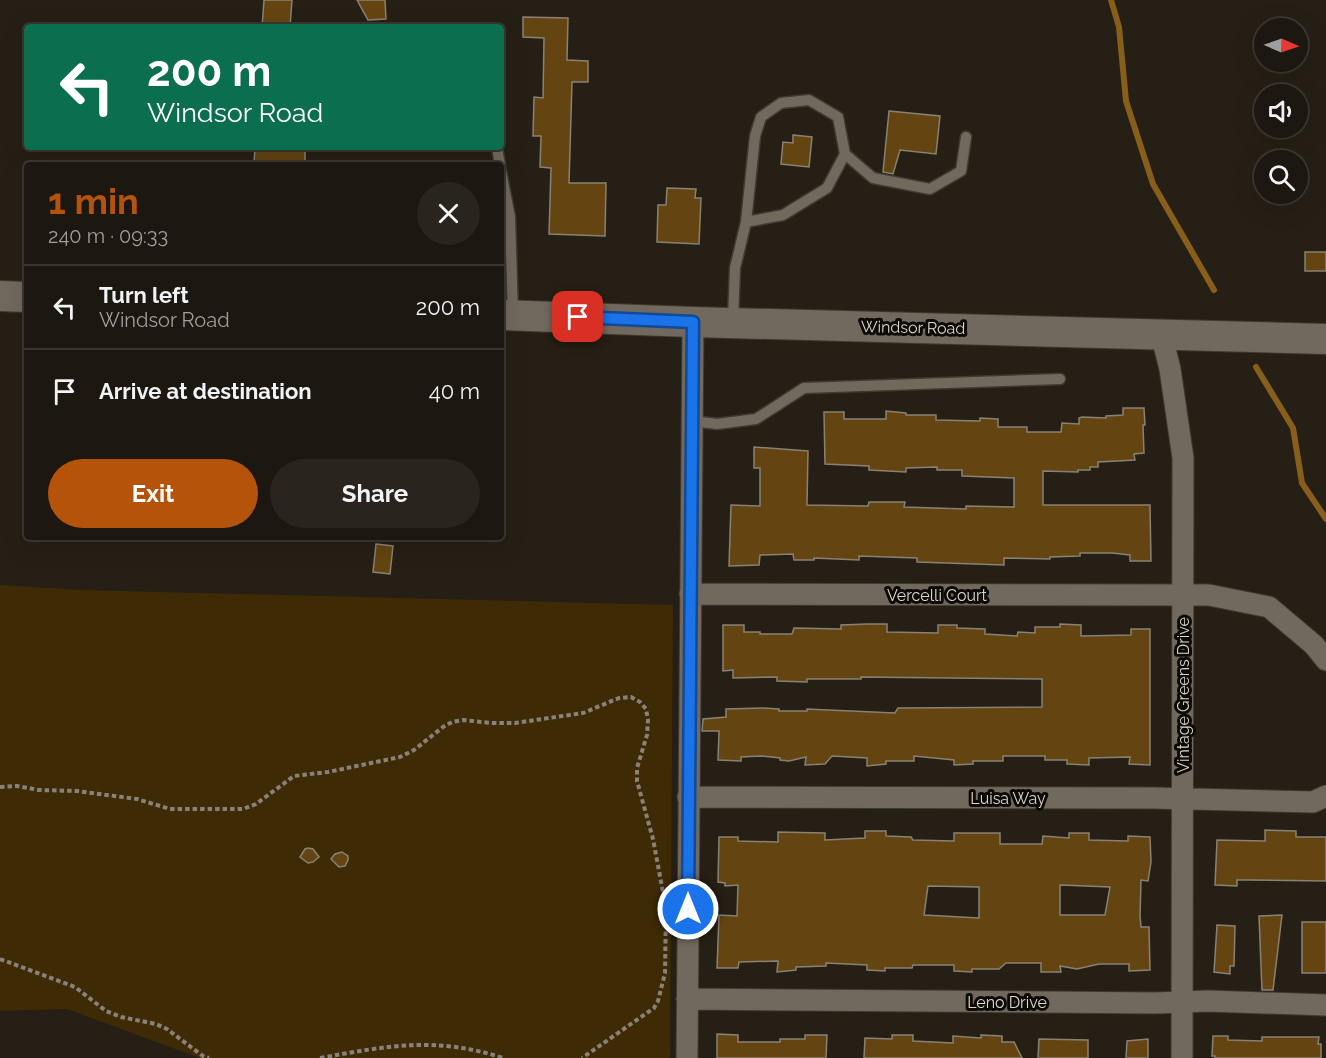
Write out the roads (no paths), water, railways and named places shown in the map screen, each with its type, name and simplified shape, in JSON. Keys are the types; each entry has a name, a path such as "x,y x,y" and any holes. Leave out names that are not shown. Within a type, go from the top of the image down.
{"main road":[{"path":"0,296 24,297"},
{"name":"Windsor Road","path":"507,315 1326,339"}],"street":[{"path":"687,1058 693,322"},
{"name":"Vintage Greens Drive","path":"1161,333 1170,369 1183,458 1182,1058"},
{"name":"Vercelli Court","path":"690,594 1209,595 1269,607 1314,645 1326,660"},
{"name":"Luisa Way","path":"688,797 1182,799 1313,802 1326,796"},
{"name":"Leno Drive","path":"687,999 1143,1003 1181,1001 1326,1005"}],"lane":[{"path":"733,323 735,268 746,222 755,136 761,117 781,103 809,100 838,117 845,154 873,178 930,189 961,171 966,137"},
{"path":"746,222 783,215 826,188 845,154"},
{"path":"504,186 510,217 507,315"},
{"path":"692,421 717,424 756,420 804,388 1060,379"}],"waterway":[{"path":"1111,0 1119,27 1126,101 1153,184 1214,290"},
{"path":"1256,367 1293,428 1302,483 1326,519"}]}
